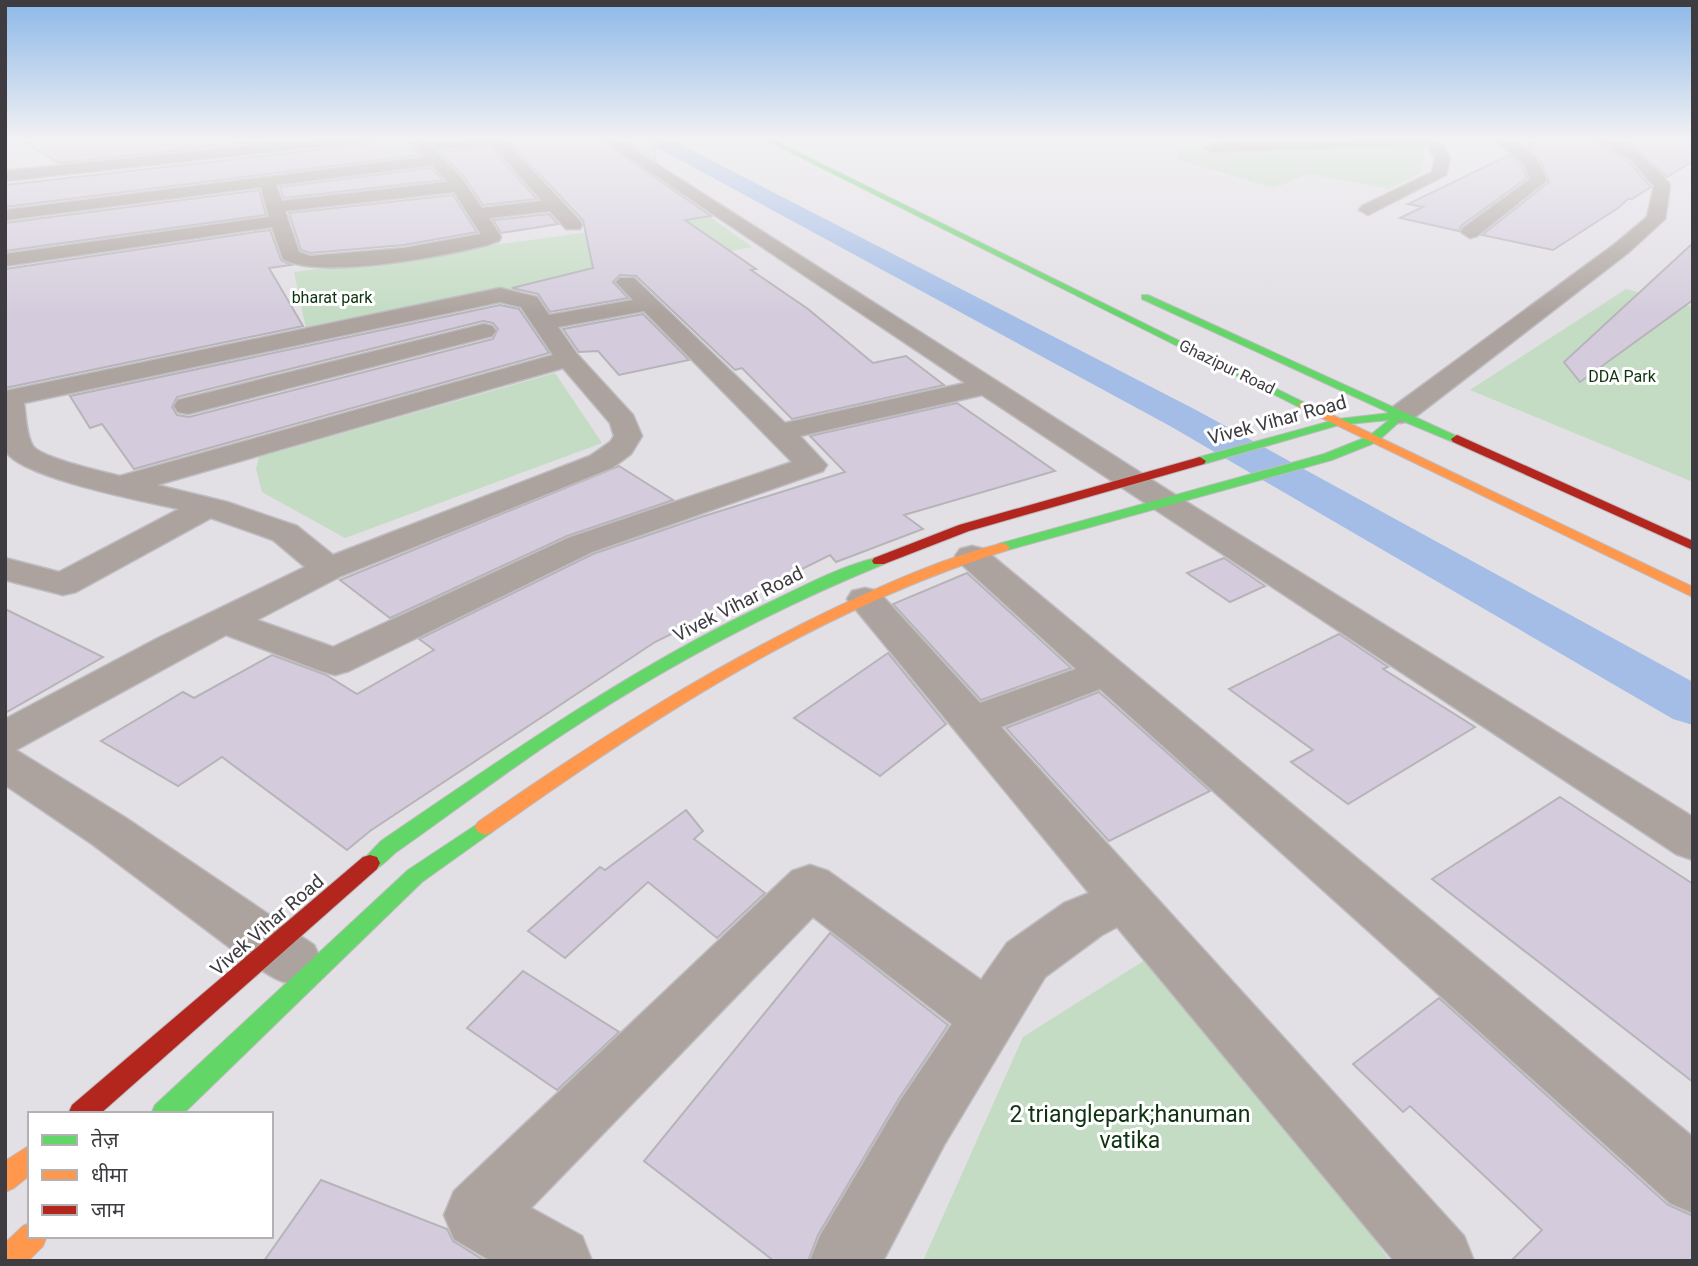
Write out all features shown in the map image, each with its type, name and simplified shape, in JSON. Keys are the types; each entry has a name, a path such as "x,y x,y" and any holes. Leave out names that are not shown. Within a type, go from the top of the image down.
{"main road":[{"name":"Ghazipur Road","path":"882,196 1338,422 1693,593"},
{"name":"Ghazipur Road","path":"1127,289 1693,546"},
{"name":"Vivek Vihar Road","path":"84,1112 583,757 740,662 865,599 972,556 1150,493 1193,465 1338,422 1401,415"},
{"name":"Vivek Vihar Road","path":"166,1112 388,847 559,728 717,635 841,576 964,528 1150,493 1232,484 1328,457 1373,439 1401,415"},
{"path":"5,1179 28,1160"}],"street":[{"path":"50,196 53,209"},
{"path":"5,215 152,196"},
{"path":"272,196 288,248 294,258 309,262 390,254 488,239 492,234 466,196"},
{"path":"75,225 180,222 277,214 359,206 409,196"},
{"path":"546,196 573,225"},
{"path":"696,196 1150,493 1693,841"},
{"path":"1368,209 1395,196"},
{"path":"1470,232 1518,196"},
{"path":"1401,415 1622,248 1656,219 1667,196"},
{"path":"478,214 554,205"},
{"path":"5,260 180,222"},
{"path":"377,236 390,254"},
{"path":"288,248 339,241"},
{"path":"224,621 335,662 580,545 812,465 626,282"},
{"path":"5,738 224,621 330,569 600,462 621,447 628,436 623,421 568,359 529,302 500,295 8,398 11,444 25,456 73,474 208,507 285,533 330,569"},
{"path":"543,323 647,304"},
{"path":"188,406 244,421 442,368 484,331"},
{"path":"120,485 244,421 442,368 568,359"},
{"path":"781,432 987,386"},
{"path":"5,569 63,584 208,507"},
{"path":"972,556 1693,1180"},
{"path":"865,599 1424,1255"},
{"path":"971,722 1107,672"},
{"path":"5,763 109,831 293,961"},
{"path":"557,1261 478,1215 810,886 989,1019"},
{"path":"845,1261 922,1123 1026,960 1083,919 1124,900"}],"green space":[{"path":"290,196 391,196 294,208"},
{"name":"bharat park","path":"709,216 752,247 307,333 294,272"},
{"name":"DDA Park","path":"1626,289 1693,307 1693,482 1470,390"},
{"path":"555,373 602,443 345,538 262,492 256,469 259,457"},
{"name":"2 trianglepark;hanuman vatika","path":"1164,948 1390,1261 923,1261 1023,1037"}],"building":[{"path":"5,196 92,196 5,207"},
{"path":"212,196 261,196 266,215 5,251 5,223"},
{"path":"454,196 477,232 404,245 310,253 301,250 289,213"},
{"path":"477,196 534,196 537,199 483,205"},
{"path":"560,196 682,196 711,216 685,220 756,269 751,270 808,309 873,363 906,356 944,385 792,419 742,368 735,370 636,276 620,275 613,282 628,298 550,312 538,294 512,288 593,268 583,220"},
{"path":"1424,196 1502,196 1461,226 1459,231 1400,218 1423,207 1408,204"},
{"path":"1531,196 1637,196 1628,199 1553,250 1482,235"},
{"path":"549,214 558,224 501,233 493,220"},
{"path":"270,230 281,260 291,265 269,268 303,326 5,388 5,269"},
{"path":"1693,243 1693,300 1580,382 1564,362"},
{"path":"500,305 519,309 549,353 134,469 102,424 90,428 70,396","holes":["483,321 493,323 498,329 493,339 189,417 177,415 172,407 177,397"]},
{"path":"643,314 689,360 619,375 598,351 579,352 563,329"},
{"path":"957,403 1055,471 904,515 923,529 836,562 830,555 655,642 370,831 347,850 222,757 178,786 101,741 183,692 194,698 272,655 326,675 357,694 434,650 419,639 593,554 845,472 810,436"},
{"path":"619,466 673,500 567,536 390,618 340,580"},
{"path":"1224,558 1265,586 1230,602 1187,573"},
{"path":"967,573 1071,668 981,700 893,604"},
{"path":"5,609 103,657 5,713"},
{"path":"1339,634 1388,667 1383,669 1475,727 1348,804 1291,762 1313,750 1229,689"},
{"path":"888,653 946,724 880,776 794,718"},
{"path":"1099,692 1210,791 1109,841 1006,728"},
{"path":"1560,797 1693,884 1693,1082 1432,879"},
{"path":"686,810 703,831 694,839 765,893 717,938 648,882 565,958 528,931 600,867 605,870"},
{"path":"830,933 948,1025 898,1100 818,1235 808,1261 774,1261 644,1161"},
{"path":"523,971 619,1032 557,1090 467,1028"},
{"path":"1439,998 1668,1205 1693,1216 1693,1261 1511,1261 1542,1230 1410,1106 1403,1112 1353,1064"},
{"path":"321,1180 447,1229 453,1241 485,1261 264,1261"}],"waterway":[{"path":"764,196 1183,418 1693,706"}],"traffic: fast":[{"path":"882,196 1303,405"},
{"path":"1145,297 1457,439"},
{"path":"1200,461 1338,422 1400,415"},
{"path":"1003,547 1328,457 1373,439 1394,421"},
{"path":"370,863 388,847 516,757 635,681 714,636 796,596 879,561"},
{"path":"166,1112 415,876 485,827"}],"traffic: slow":[{"path":"1303,405 1693,593"},
{"path":"485,827 645,720 769,648 834,614 906,582 1003,547"},
{"path":"5,1179 28,1160"},
{"path":"7,1261 31,1238"}],"traffic: jam":[{"path":"1457,439 1693,546"},
{"path":"879,561 964,528 1200,461"},
{"path":"83,1112 370,863"}]}
